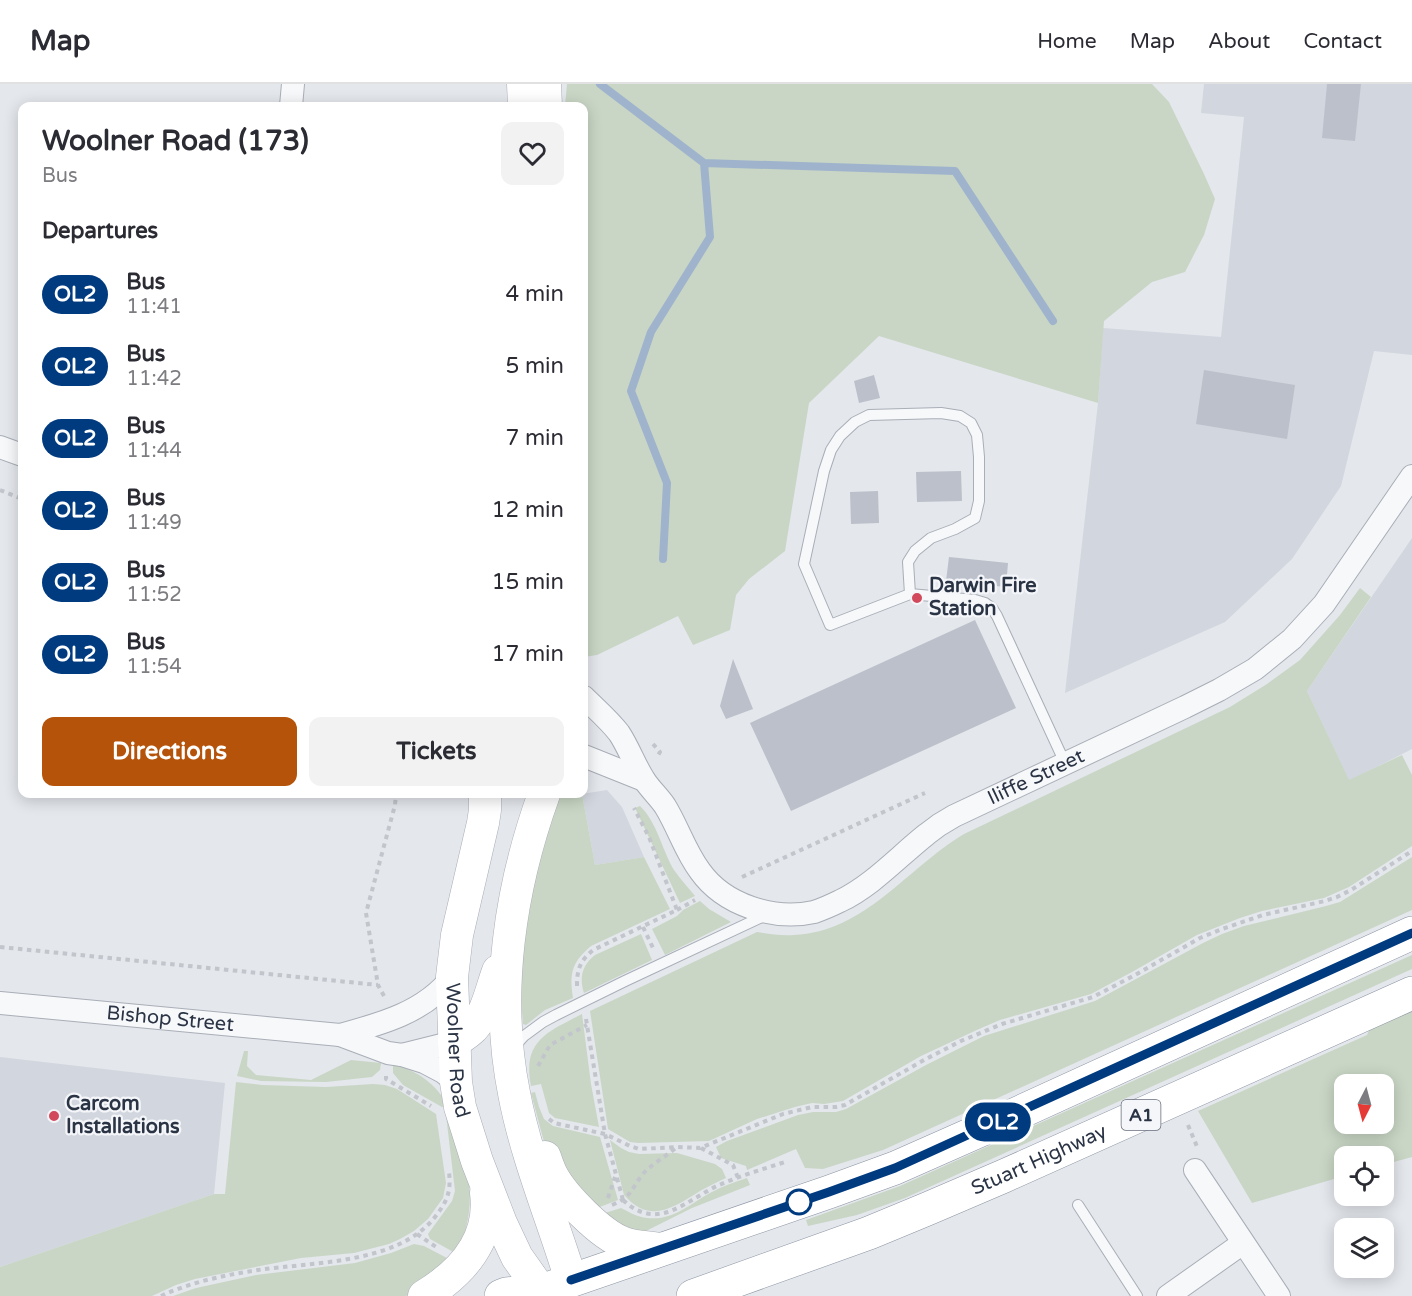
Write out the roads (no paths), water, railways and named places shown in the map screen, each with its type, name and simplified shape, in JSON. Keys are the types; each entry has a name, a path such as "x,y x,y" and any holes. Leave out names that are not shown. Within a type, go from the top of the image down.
{"highway":[{"path":"501,1296 557,1291 661,1249 895,1168 1412,933"},
{"name":"Stuart Highway","path":"693,1296 869,1233 938,1204 1412,993"}],"main road":[{"path":"523,84 524,102"},
{"path":"545,84 546,102"},
{"name":"Woolner Road","path":"485,798 483,823 457,936 452,977 456,1082 460,1107 477,1161 509,1242 518,1257 557,1291"},
{"path":"543,798 531,830 517,890 506,959 506,1002 508,1054 514,1093 534,1169 557,1291"},
{"path":"454,1042 467,1033 480,1019 510,936"},
{"path":"519,1117 531,1116 540,1147 553,1176 591,1221 612,1238 626,1244 661,1249"},
{"path":"424,1296 460,1266 475,1250 481,1237 488,1209 477,1161"}],"street":[{"path":"0,447 18,454"},
{"name":"Iliffe Street","path":"588,701 618,732 644,780 664,805 695,863 717,889 748,907 771,913 796,914 816,911 842,900 873,879 939,825 1219,690 1256,669 1292,639 1324,604 1412,476"},
{"name":"Iliffe Street","path":"588,758 644,780"},
{"name":"Bishop Street","path":"340,1035 378,1025 414,1010 431,999 452,977"},
{"name":"Bishop Street","path":"0,1003 340,1035 388,1053 394,1063"},
{"name":"Bishop Street","path":"394,1063 454,1042"},
{"name":"Bishop Street","path":"394,1063 431,1066 456,1082"},
{"path":"1195,1170 1278,1296"},
{"path":"1168,1296 1243,1243"}],"lane":[{"path":"909,594 908,562 915,551 931,538 975,518 979,501 977,435 971,423 960,416 941,413 869,415 855,422 840,436 831,450 824,471 804,564 830,625 909,594 975,600 992,608 1065,763"},
{"path":"508,1054 524,1036 543,1022 771,913"},
{"path":"1078,1205 1137,1296"}],"waterway":[{"path":"600,84 704,163 710,237 651,332 631,391 667,483 663,559"},
{"path":"704,163 955,171 1053,321"}],"place":[{"name":"Darwin Fire Station","path":"917,598"},
{"name":"Carcom Installations","path":"54,1116"}]}
